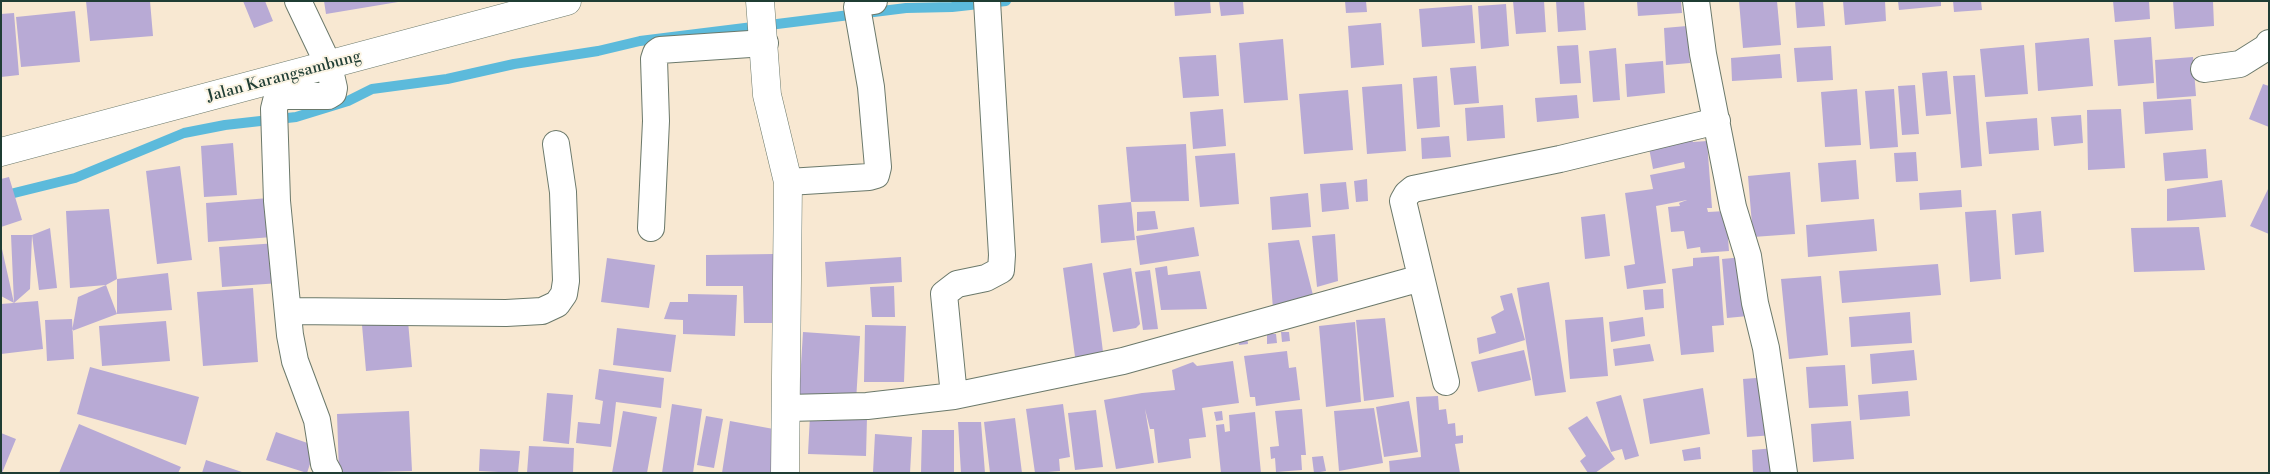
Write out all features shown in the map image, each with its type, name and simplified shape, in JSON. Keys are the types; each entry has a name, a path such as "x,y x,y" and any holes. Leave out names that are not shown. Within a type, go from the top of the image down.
{"main road":[{"name":"Jalan Karangsambung","path":"1,152 567,1"},
{"path":"762,23 767,95 788,182 788,408 786,473"}],"street":[{"path":"298,1 329,66 334,88 332,94 328,96 282,96 276,101 274,109 277,201 295,361 316,420 324,464 329,473"},
{"path":"788,182 876,175 878,167 871,87 857,7 860,3 874,1"},
{"path":"954,396 944,294 957,284 986,278 1001,270 1002,255 987,1"},
{"path":"1696,1 1703,54 1733,208 1748,256 1755,303 1766,348 1784,473"},
{"path":"651,228 656,122 654,59 656,53 660,50 762,23"},
{"path":"2204,69 2240,64 2269,43"},
{"path":"1446,382 1403,202 1407,194 1413,189 1560,159 1717,121"},
{"path":"288,311 506,313 542,311 558,304 564,294 566,271 563,192 556,144"},
{"path":"788,408 867,406 954,396 1123,361 1421,278"}],"building":[{"path":"86,1 150,1 153,36 90,41"},
{"path":"243,1 265,1 273,21 254,28"},
{"path":"324,1 398,1 398,2 326,14"},
{"path":"1174,1 1210,1 1211,13 1175,16"},
{"path":"1219,1 1243,1 1244,14 1221,16"},
{"path":"1345,1 1366,1 1367,12 1346,13"},
{"path":"1513,1 1544,1 1546,32 1516,34"},
{"path":"1556,1 1584,1 1586,30 1558,32"},
{"path":"1637,1 1681,1 1682,13 1638,16"},
{"path":"1739,1 1777,1 1781,45 1743,48"},
{"path":"1795,1 1823,1 1825,26 1797,28"},
{"path":"1843,1 1885,1 1886,21 1845,25"},
{"path":"1898,1 1941,1 1941,6 1899,10"},
{"path":"1953,1 1981,1 1982,10 1954,12"},
{"path":"2113,1 2149,1 2150,19 2115,22"},
{"path":"2173,1 2213,1 2214,26 2175,29"},
{"path":"1506,4 1509,46 1481,49 1478,6"},
{"path":"1472,5 1475,43 1422,47 1419,9"},
{"path":"75,11 80,62 21,67 16,17"},
{"path":"14,13 19,75 1,77 1,14"},
{"path":"1381,23 1384,65 1351,68 1348,26"},
{"path":"1687,26 1690,63 1666,65 1664,28"},
{"path":"2151,37 2154,83 2118,86 2114,40"},
{"path":"2089,38 2093,86 2038,91 2035,43"},
{"path":"1283,39 1288,100 1244,103 1239,43"},
{"path":"1578,45 1581,83 1560,84 1557,46"},
{"path":"2024,45 2028,94 1985,97 1980,49"},
{"path":"1831,46 1833,80 1797,82 1794,48"},
{"path":"1616,48 1620,100 1593,102 1589,51"},
{"path":"1780,54 1782,78 1732,81 1731,58"},
{"path":"1216,55 1219,96 1183,98 1179,57"},
{"path":"2193,57 2196,96 2157,99 2155,60"},
{"path":"1663,61 1665,93 1627,97 1625,64"},
{"path":"1476,66 1479,103 1454,105 1450,68"},
{"path":"1947,71 1951,114 1926,116 1922,73"},
{"path":"1975,75 1982,166 1961,168 1953,76"},
{"path":"1437,76 1440,127 1417,129 1413,78"},
{"path":"1402,84 1406,151 1367,154 1362,87"},
{"path":"2263,84 2269,86 2269,127 2249,119"},
{"path":"1915,85 1919,134 1902,135 1898,86"},
{"path":"1857,89 1861,145 1825,147 1821,92"},
{"path":"1894,89 1898,147 1870,149 1865,91"},
{"path":"1348,90 1353,150 1304,154 1299,94"},
{"path":"1577,95 1579,118 1537,122 1535,98"},
{"path":"2191,99 2193,130 2145,134 2143,102"},
{"path":"1503,105 1505,138 1467,141 1465,108"},
{"path":"1223,109 1226,146 1193,149 1190,112"},
{"path":"2121,109 2125,168 2088,170 2087,110"},
{"path":"2081,115 2083,143 2054,146 2051,117"},
{"path":"2037,118 2039,150 1989,154 1986,122"},
{"path":"1449,136 1451,157 1422,159 1421,138"},
{"path":"1692,139 1693,142 1707,141 1712,208 1707,208 1708,212 1726,211 1729,251 1701,253 1700,247 1687,249 1684,231 1671,232 1668,207 1680,206 1679,203 1687,200 1656,206 1666,283 1627,289 1624,266 1635,264 1625,193 1653,189 1650,175 1685,168 1684,162 1653,169 1649,148"},
{"path":"233,143 237,195 204,197 201,146"},
{"path":"1186,144 1189,201 1131,202 1126,147"},
{"path":"2206,149 2208,178 2165,181 2163,153"},
{"path":"1916,152 1918,181 1896,182 1894,153"},
{"path":"1235,153 1239,204 1200,207 1195,156"},
{"path":"1856,160 1859,199 1821,202 1818,163"},
{"path":"180,166 192,260 157,264 146,171"},
{"path":"1790,172 1795,234 1753,237 1748,176"},
{"path":"9,177 22,220 1,227 1,179"},
{"path":"1367,179 1368,201 1356,202 1354,181"},
{"path":"2222,180 2226,217 2167,221 2167,189"},
{"path":"1346,182 1349,209 1322,212 1320,184"},
{"path":"2269,187 2269,234 2250,226"},
{"path":"1961,190 1962,207 1920,210 1919,193"},
{"path":"1308,193 1311,227 1272,230 1270,197"},
{"path":"269,198 272,237 208,242 206,203"},
{"path":"1131,202 1135,240 1101,243 1098,205"},
{"path":"109,209 117,279 106,285 70,288 66,211"},
{"path":"1996,210 2001,279 1970,282 1965,212"},
{"path":"1155,211 1158,229 1137,231 1137,212"},
{"path":"2041,211 2044,252 2015,255 2012,214"},
{"path":"1605,214 1610,256 1585,259 1581,217"},
{"path":"1874,219 1877,251 1808,257 1806,225"},
{"path":"1194,227 1199,256 1140,265 1136,236"},
{"path":"2199,227 2205,270 2134,272 2131,228"},
{"path":"50,228 57,288 39,290 32,235"},
{"path":"1335,234 1338,281 1317,287 1312,236"},
{"path":"11,235 32,235 30,289 14,303"},
{"path":"1299,240 1314,299 1273,309 1268,243"},
{"path":"278,243 280,283 222,287 219,247"},
{"path":"2,249 14,303 1,296"},
{"path":"773,254 774,323 744,323 743,286 706,286 706,255"},
{"path":"1719,256 1724,325 1712,326 1714,352 1681,355 1672,269 1693,266 1693,258"},
{"path":"901,257 902,282 827,287 825,262"},
{"path":"1744,257 1748,316 1727,318 1722,259"},
{"path":"607,258 655,265 649,308 601,302"},
{"path":"1092,263 1104,360 1076,364 1063,268"},
{"path":"1938,264 1941,295 1842,303 1839,271"},
{"path":"1167,266 1168,275 1200,271 1207,309 1161,310 1155,268"},
{"path":"1131,268 1140,324 1136,328 1113,332 1103,273"},
{"path":"1150,270 1158,329 1143,330 1135,272"},
{"path":"168,273 172,310 117,314 117,279"},
{"path":"1821,276 1828,355 1789,359 1781,279"},
{"path":"1549,282 1566,392 1535,396 1517,288"},
{"path":"106,285 117,314 72,331 78,297"},
{"path":"894,286 895,317 872,317 870,287"},
{"path":"253,288 258,362 203,366 197,292"},
{"path":"1663,289 1664,308 1645,310 1643,290"},
{"path":"1512,293 1525,340 1479,354 1477,338 1496,333 1491,317 1504,310 1500,296"},
{"path":"688,294 737,295 735,336 683,334 683,320 664,319 670,302 688,302"},
{"path":"38,301 43,349 1,354 1,304"},
{"path":"1910,312 1912,343 1851,347 1849,317"},
{"path":"1603,317 1608,376 1570,379 1565,320"},
{"path":"1643,317 1645,336 1611,342 1609,322"},
{"path":"1385,318 1394,397 1364,401 1356,320"},
{"path":"72,319 74,359 47,361 45,320"},
{"path":"166,321 170,361 102,366 99,326"},
{"path":"408,321 412,367 366,371 362,325"},
{"path":"1355,322 1361,402 1326,407 1319,326"},
{"path":"865,325 906,326 904,382 864,382"},
{"path":"617,328 676,335 671,372 613,365"},
{"path":"803,332 860,336 856,401 799,397"},
{"path":"1281,332 1289,332 1290,341 1282,342"},
{"path":"1267,334 1276,334 1277,343 1267,344"},
{"path":"1247,336 1248,344 1239,345 1238,338"},
{"path":"1650,344 1654,361 1615,366 1613,349"},
{"path":"1524,350 1531,380 1478,392 1471,362"},
{"path":"1914,350 1917,380 1872,384 1870,354"},
{"path":"1287,351 1289,368 1296,367 1300,400 1256,406 1255,397 1250,397 1244,356"},
{"path":"1233,361 1239,403 1202,408 1206,437 1189,439 1191,458 1158,463 1154,429 1150,429 1145,409 1154,463 1116,469 1104,400 1142,393 1175,390 1172,370 1193,362 1197,366"},
{"path":"1845,365 1848,406 1809,408 1806,367"},
{"path":"90,367 199,397 186,445 77,414"},
{"path":"599,369 664,378 661,408 616,402 611,447 576,443 578,422 600,424 603,401 595,399"},
{"path":"1769,377 1774,435 1747,437 1743,379"},
{"path":"1703,388 1710,434 1650,444 1643,399"},
{"path":"1908,391 1910,416 1860,420 1858,395"},
{"path":"547,393 573,395 569,444 543,441"},
{"path":"1621,395 1639,456 1625,460 1622,449 1611,452 1596,402"},
{"path":"1438,396 1439,410 1446,409 1448,424 1455,423 1456,436 1463,435 1463,443 1455,444 1460,473 1390,473 1389,461 1421,457 1416,397"},
{"path":"1409,401 1418,452 1384,457 1376,407"},
{"path":"672,404 702,409 693,473 662,473"},
{"path":"1063,404 1070,457 1059,459 1060,471 1035,473 1026,409"},
{"path":"1374,408 1383,463 1339,471 1334,411"},
{"path":"1302,409 1306,455 1301,455 1302,470 1276,472 1275,458 1271,459 1270,447 1279,446 1275,411"},
{"path":"1096,410 1103,467 1075,470 1068,413"},
{"path":"409,411 412,471 339,473 337,414"},
{"path":"623,411 657,417 647,473 612,473"},
{"path":"1222,411 1223,420 1216,421 1214,412"},
{"path":"1255,412 1261,473 1221,473 1216,425 1224,424 1225,432 1230,431 1229,415"},
{"path":"810,415 867,418 866,456 808,454"},
{"path":"706,416 723,419 714,468 697,465"},
{"path":"1587,416 1615,459 1595,473 1588,473 1580,461 1586,456 1568,428"},
{"path":"1015,418 1022,473 990,473 984,422"},
{"path":"730,421 779,430 772,473 722,473"},
{"path":"1851,421 1854,459 1813,462 1811,424"},
{"path":"958,422 981,422 985,473 961,473"},
{"path":"79,424 181,467 178,473 59,473"},
{"path":"922,430 954,430 954,473 921,473"},
{"path":"276,432 316,446 307,473 266,460"},
{"path":"1,433 16,439 2,473 1,473"},
{"path":"875,434 912,437 910,473 873,472"},
{"path":"529,446 574,448 573,473 527,473"},
{"path":"1700,447 1701,459 1684,461 1682,450"},
{"path":"1775,448 1776,473 1753,473 1752,450"},
{"path":"480,449 520,451 518,473 479,471"},
{"path":"1323,456 1326,471 1314,473 1312,457"},
{"path":"206,460 242,472 242,473 202,473"}],"waterway":[{"path":"2,196 75,178 184,133 225,125 296,117 348,101 372,89 447,79 514,64 598,51 640,41 906,8 952,7 1006,1"}]}
